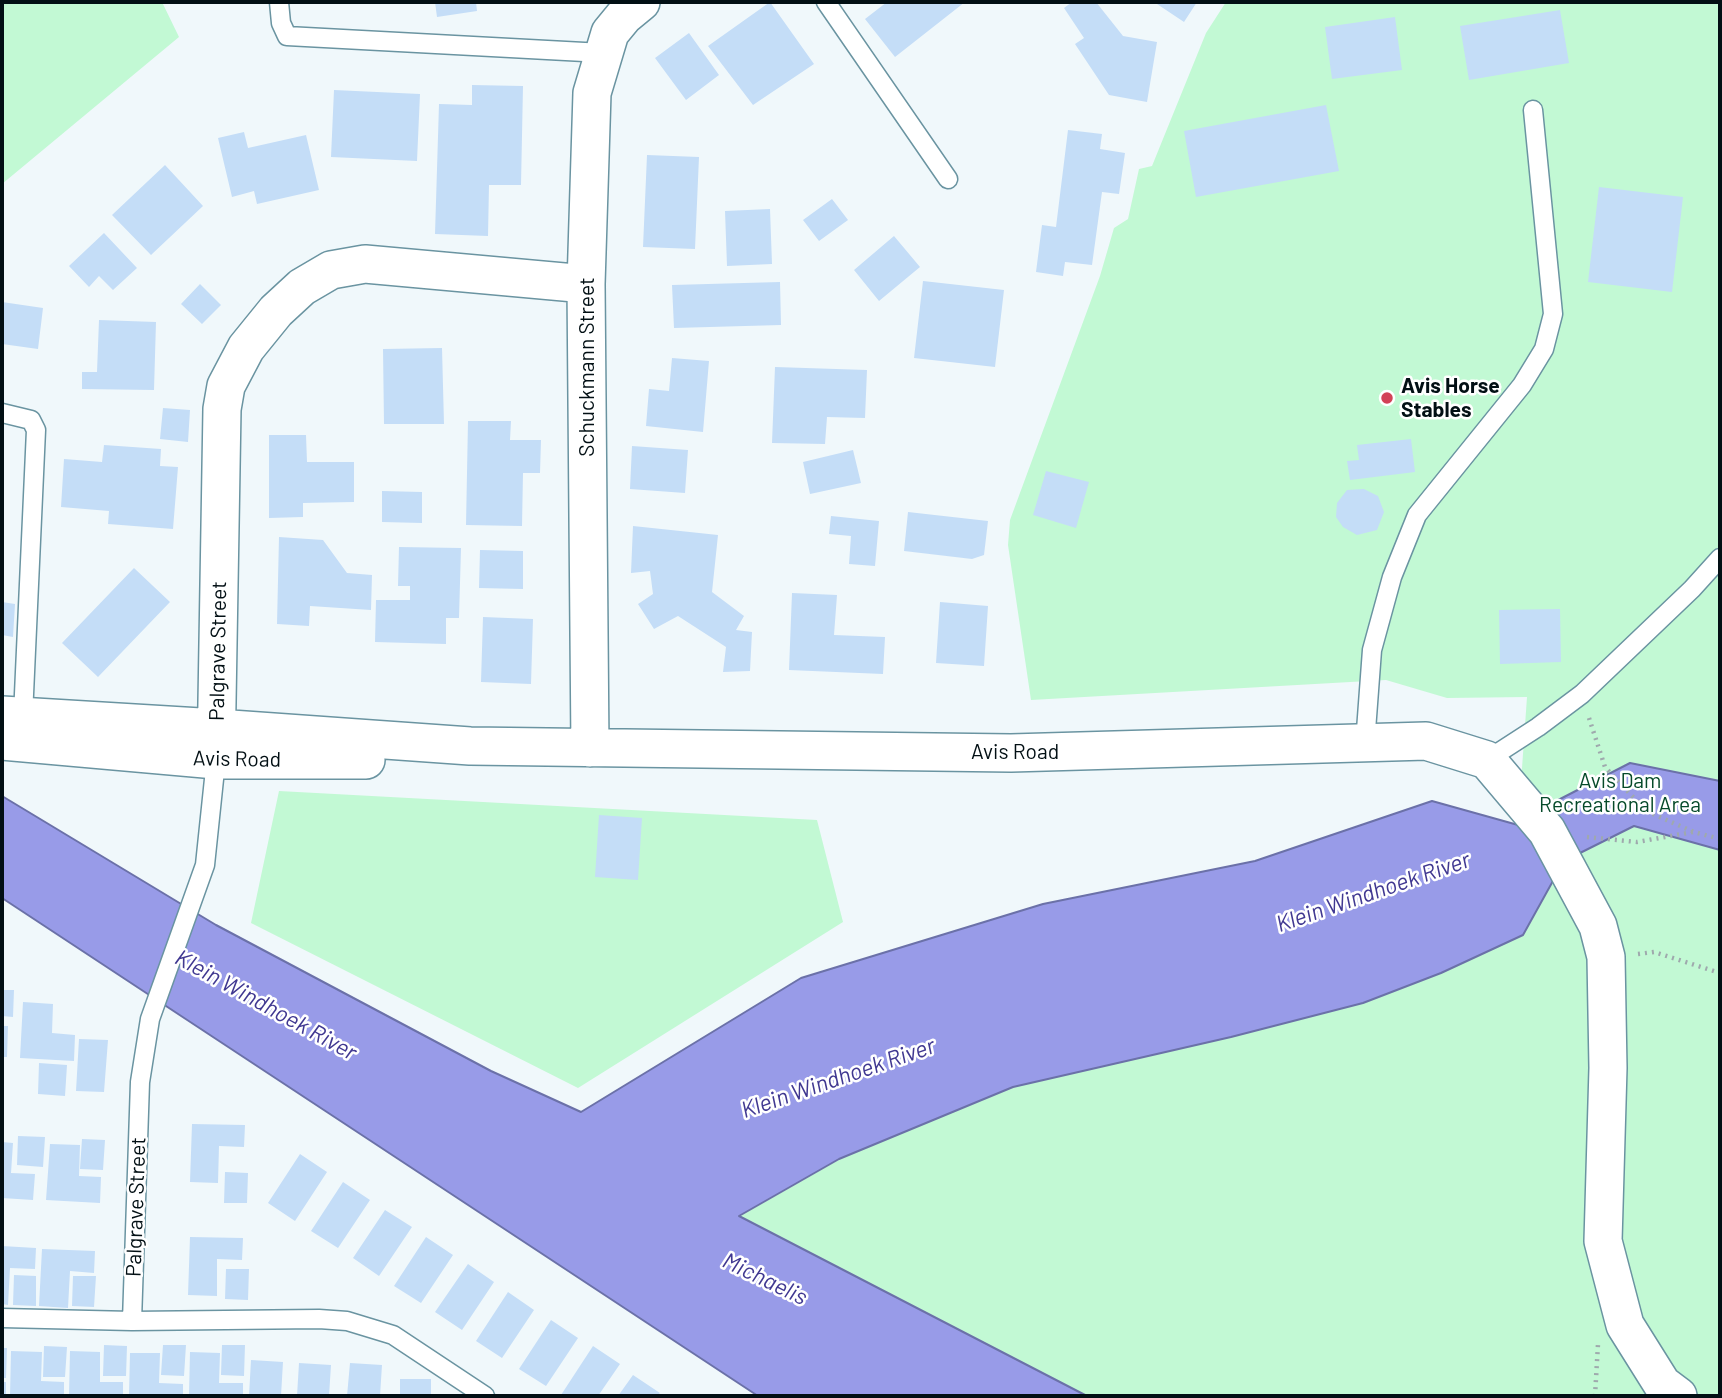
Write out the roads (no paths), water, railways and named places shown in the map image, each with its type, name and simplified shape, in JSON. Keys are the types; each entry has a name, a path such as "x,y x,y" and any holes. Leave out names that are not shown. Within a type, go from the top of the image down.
{"street":[{"name":"Schuckmann Street","path":"590,748 586,284 592,93 610,33 624,16 641,2"},
{"name":"Palgrave Street","path":"217,744 222,409 226,386 246,348 276,311 302,287 331,270 365,264 586,284"},
{"name":"Avis Road","path":"9,724 217,744 1011,753 1426,741 1487,760"},
{"path":"1487,760 1539,822 1598,926 1606,957 1608,1068 1603,1241 1625,1325 1662,1384 1678,1396"}],"lane":[{"path":"279,2 281,23 287,36 603,53"},
{"path":"826,2 948,179"},
{"path":"1365,744 1372,650 1392,577 1417,515 1522,385 1544,349 1553,314 1533,110"},
{"path":"2,413 32,420 36,430 9,724"},
{"path":"1487,760 1582,694 1692,589 1720,558"},
{"name":"Palgrave Street","path":"132,1321 140,1082 150,1020 205,865 217,744"},
{"path":"2,1318 347,1321 393,1335 485,1396"}],"water":[{"path":"1630,763 1720,781 1720,850 1634,826 1564,861 1523,935 1441,973 1363,1003 1231,1037 1013,1087 839,1159 739,1216 1087,1396 758,1396 2,898 2,796 216,925 491,1071 581,1112 801,978 1043,904 1255,861 1432,801 1518,825 1531,814"}],"place":[{"name":"Avis Horse Stables","path":"1387,398"}],"park label":[{"name":"Avis Dam Recreational Area","path":"1620,793"}],"water label":[{"name":"Klein Windhoek River","path":"1373,892"},
{"name":"Klein Windhoek River","path":"266,1005"},
{"name":"Klein Windhoek River","path":"838,1078"},
{"name":"Michaelis","path":"765,1279"}]}
